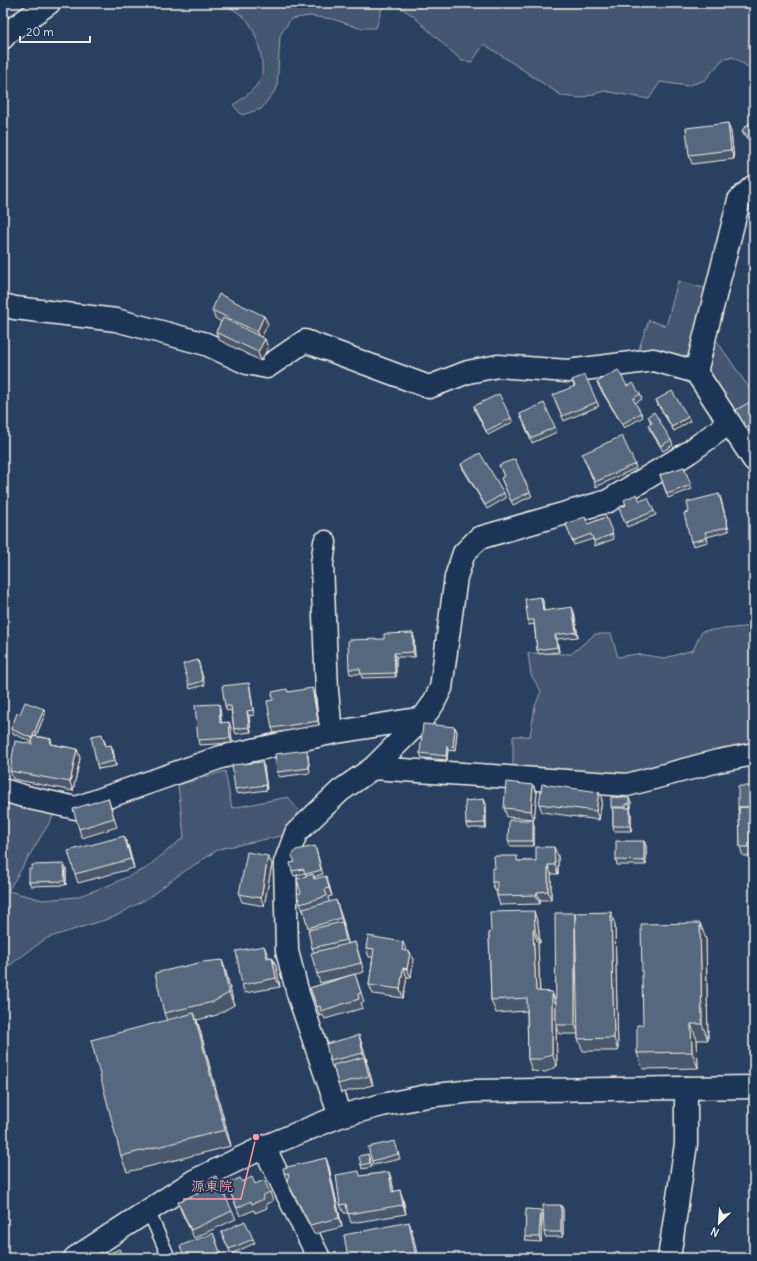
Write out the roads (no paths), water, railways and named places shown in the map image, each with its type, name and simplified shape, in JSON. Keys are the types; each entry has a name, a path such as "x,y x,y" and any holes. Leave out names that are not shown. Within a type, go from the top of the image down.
{"street":[{"path":"3,38 7,33 49,3"},
{"path":"696,372 739,200 754,186"},
{"path":"3,305 15,308 116,320 206,344 247,363 267,367 305,341 429,387 468,372 498,366 568,371 654,360 696,372 754,460"},
{"path":"340,1116 298,994 287,951 285,862 296,833 340,792 373,768 423,718 433,704 441,688 456,577 464,553 479,538 608,501 688,453 729,423"},
{"path":"325,542 322,564 327,692 331,733"},
{"path":"3,790 30,798 76,808 221,757 331,733 423,718"},
{"path":"373,768 627,785 718,761 754,754"},
{"path":"75,1258 194,1181 264,1147 340,1116 382,1105 473,1091 754,1087"},
{"path":"669,1258 686,1144 686,1088"},
{"path":"264,1147 319,1258"}],"lane":[{"path":"148,1210 170,1258"}],"place":[{"name":"源東院","path":"256,1137"}]}
